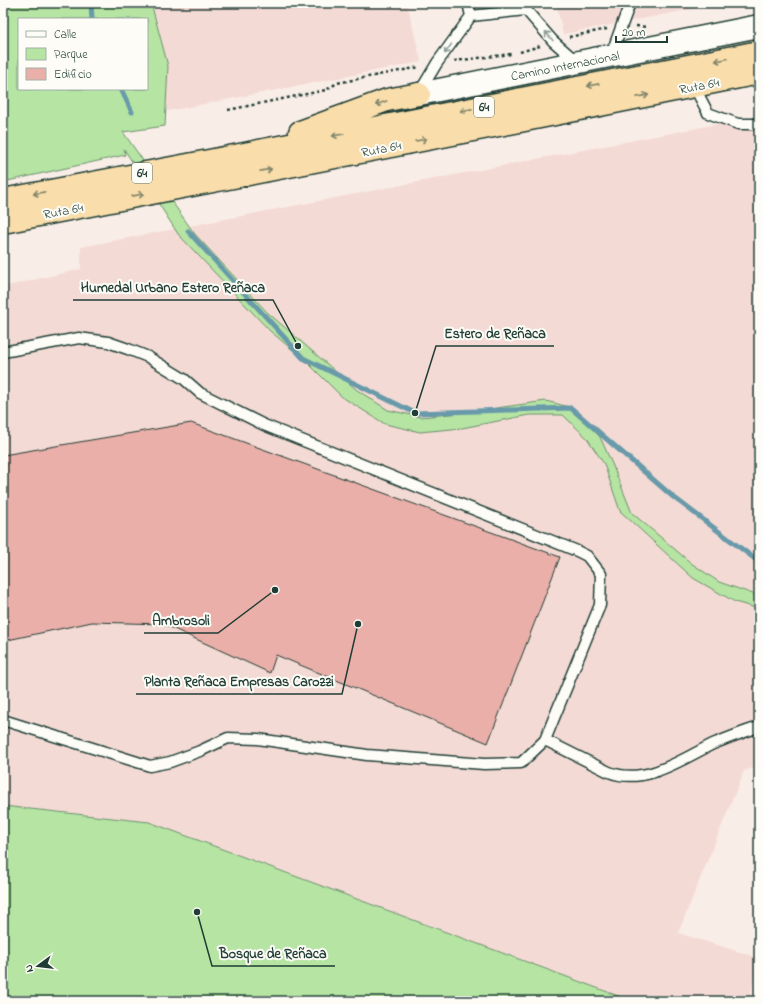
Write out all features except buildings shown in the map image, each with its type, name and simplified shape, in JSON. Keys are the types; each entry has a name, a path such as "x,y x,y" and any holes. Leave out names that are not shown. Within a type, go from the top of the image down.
{"highway":[{"name":"Ruta 64","path":"3,200 209,161 759,52"},
{"name":"Ruta 64","path":"3,222 759,73"},
{"path":"209,161 301,131 387,100 419,94"}],"main road":[{"name":"Camino Internacional","path":"419,94 759,26"}],"lane":[{"path":"468,3 471,16"},
{"path":"612,56 630,3"},
{"path":"419,94 437,63 471,16 526,10 553,41 577,62"},
{"path":"694,86 708,113 738,124 759,124"},
{"path":"3,352 79,338 108,342 128,349 148,357 184,380 200,393 264,425 587,556 602,574 600,605 545,740 521,763 484,764 367,755 258,739 228,738 200,751 170,762 150,766 3,720"},
{"path":"545,740 609,772 626,776 650,773 742,732 759,727"}],"path":[{"path":"228,110 326,90 337,83 437,63 516,53 553,41 622,26 640,26 649,28"},
{"path":"3,259 3,264"}],"shaded area":[{"path":"140,3 407,3 421,62 168,111 148,34 148,18 147,18"},
{"path":"556,3 724,3 563,34"},
{"path":"759,116 759,766 744,771 678,933 759,958 749,1001 632,1001 149,822 3,806 3,287 81,269 81,247"}],"green space":[{"path":"3,3 151,3 168,66 165,126 123,132 194,233 267,312 357,390 388,410 421,417 546,401 573,408 600,437 632,513 691,563 719,582 759,596 759,609 735,602 693,578 620,511 604,464 587,438 563,415 529,415 462,428 420,432 385,424 342,397 307,362 270,331 178,234 124,149 125,155 3,182"},
{"path":"3,806 149,822 632,1001 3,1001"}],"waterway":[{"path":"91,3 92,18"},
{"path":"121,90 132,112"},
{"path":"188,231 303,358 415,413 571,408 672,496 759,562"}],"place":[{"name":"Humedal Urbano Estero Reñaca","path":"298,346"},
{"name":"Estero de Reñaca","path":"415,413"},
{"name":"Ambrosoli","path":"275,590"},
{"name":"Planta Reñaca Empresas Carozzi","path":"358,624"},
{"name":"Bosque de Reñaca","path":"197,912"}]}
